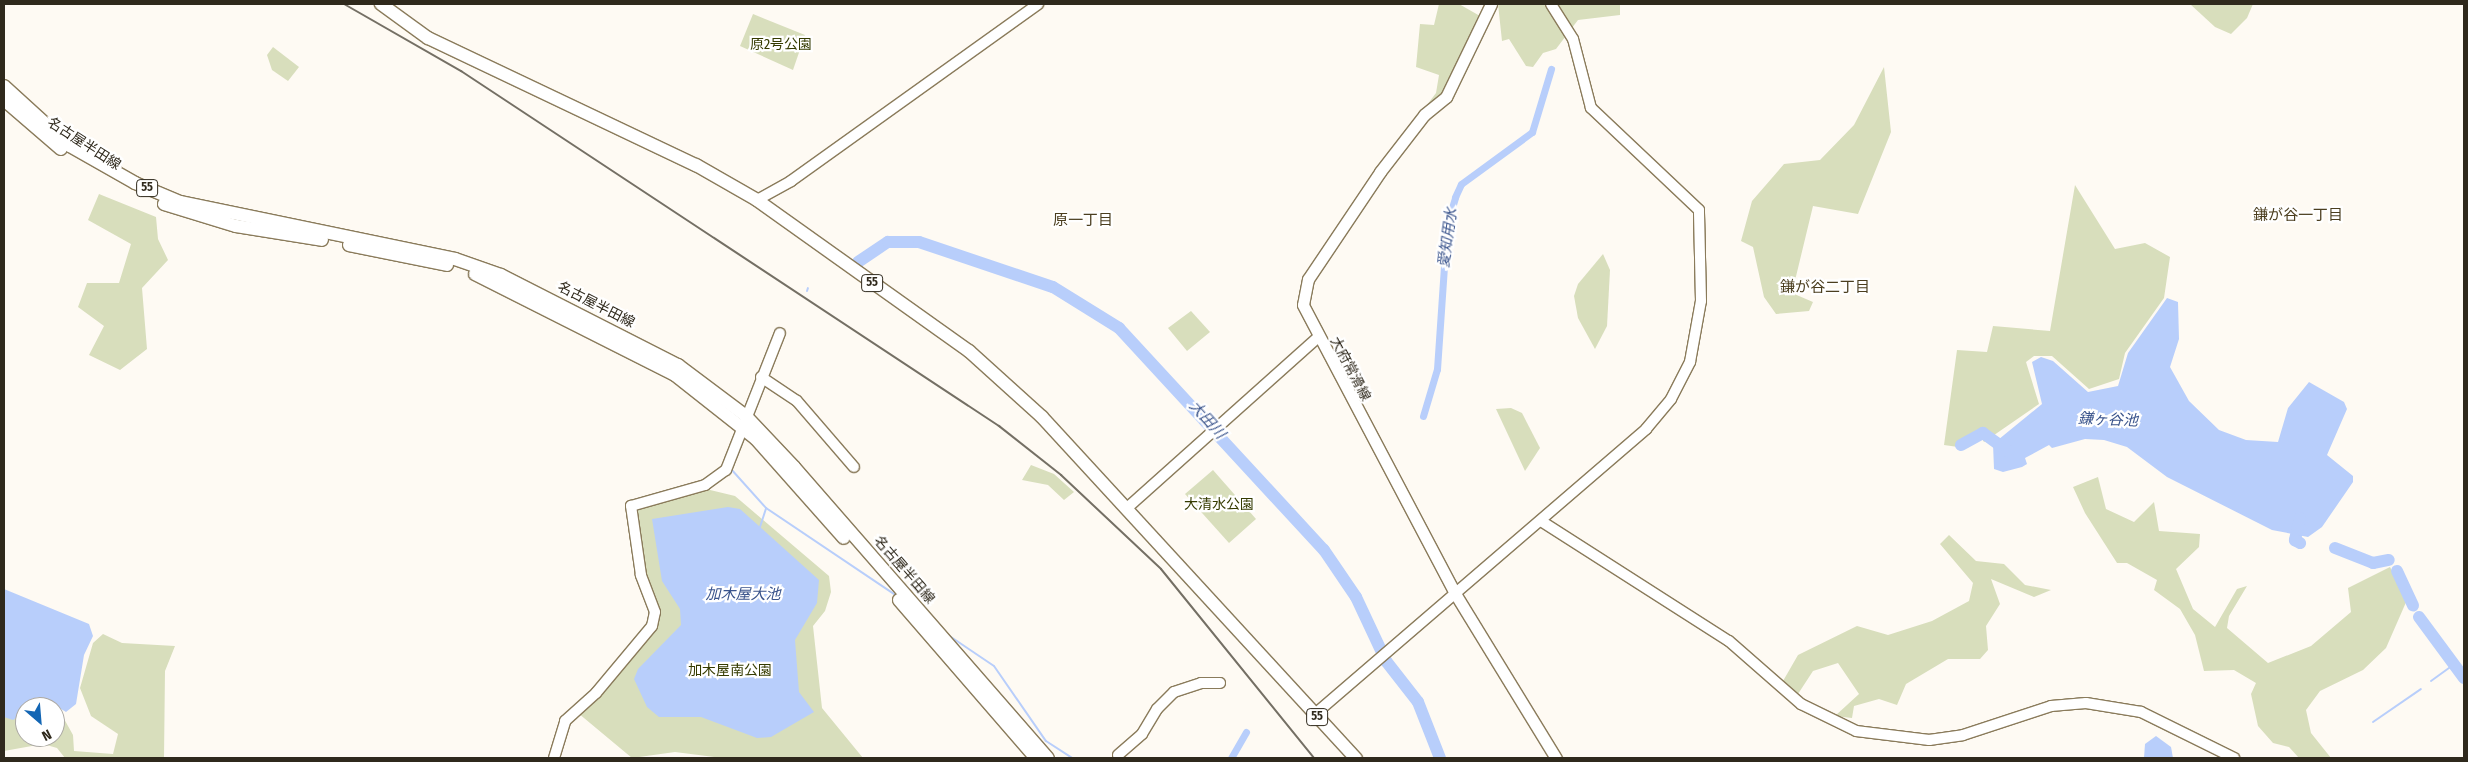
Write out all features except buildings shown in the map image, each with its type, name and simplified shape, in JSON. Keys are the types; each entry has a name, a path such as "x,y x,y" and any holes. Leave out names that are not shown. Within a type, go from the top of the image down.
{"main road":[{"name":"55","path":"381,4 436,42 696,164 757,200 1005,380 1356,758"},
{"name":"大府常滑線","path":"1491,4 1446,97 1398,146 1308,279 1303,305 1317,338 1456,595 1556,758"},
{"name":"名古屋半田線","path":"4,86 70,146 135,183 180,202 411,248 501,275 678,365 745,422 1048,758"},
{"name":"名古屋半田線","path":"4,100 82,164 176,210 236,226 433,262 487,279 675,375 745,422 1036,758"}],"street":[{"path":"757,200 791,181 1038,4"},
{"path":"1315,714 1456,595 1646,429 1671,399 1690,362 1701,301 1699,210 1591,108 1573,39 1551,4"},
{"path":"554,758 565,721 596,693 652,626 655,612 641,575 631,506 718,478 729,466 761,377 780,333"},
{"path":"1126,509 1317,338"},
{"path":"761,377 797,402 854,466"},
{"path":"1541,521 1729,641 1801,704 1856,731 1929,740 1963,735 2052,706 2086,703 2141,712 2234,758"},
{"path":"1118,755 1142,734 1157,709 1174,692 1201,683 1220,683"}],"green space":[{"path":"1439,4 1459,4 1480,16 1444,96 1424,109 1436,93 1439,75 1416,67 1420,24 1434,25"},
{"path":"1498,4 1620,4 1620,15 1578,20 1556,49 1543,53 1533,67 1526,66 1509,39 1502,41"},
{"path":"2190,4 2253,4 2247,18 2231,34 2215,27"},
{"name":"原2号公園","path":"753,14 805,35 793,70 740,46"},
{"path":"273,47 299,67 288,81 272,70 267,55"},
{"path":"1884,67 1891,132 1858,214 1813,206 1792,293 1813,302 1809,311 1776,314 1764,297 1753,247 1741,241 1752,201 1784,164 1820,160 1854,125"},
{"path":"2075,185 2115,249 2145,243 2170,257 2164,298 2125,353 2119,379 2089,389 2052,356 2034,356 2026,362 2039,404 1984,442 1978,432 1960,441 1958,447 1944,445 1957,350 1987,352 1993,326 2050,331"},
{"path":"99,194 156,217 158,239 168,260 142,288 147,349 120,370 89,355 104,326 78,307 87,283 119,283 131,244 88,220"},
{"path":"1603,254 1610,270 1607,326 1595,349 1578,318 1574,296 1578,284"},
{"path":"1191,311 1210,332 1187,351 1168,328"},
{"path":"1511,408 1522,413 1540,448 1525,471 1496,409"},
{"path":"1031,465 1054,474 1074,492 1064,500 1048,485 1022,480"},
{"name":"大清水公園","path":"1213,470 1256,519 1229,543 1185,494"},
{"path":"2098,477 2106,509 2134,522 2154,502 2159,531 2200,534 2199,547 2176,569 2193,609 2215,627 2237,589 2247,586 2229,616 2227,628 2268,663 2311,646 2351,612 2348,588 2390,567 2407,600 2386,648 2363,670 2320,691 2306,710 2311,733 2331,758 2299,758 2289,747 2273,743 2258,726 2251,694 2256,683 2234,670 2204,671 2195,635 2180,609 2154,590 2157,580 2127,563 2117,563 2085,513 2073,487"},
{"name":"加木屋大池","path":"706,489 735,496 829,576 831,592 825,611 813,626 822,708 863,758 722,758 675,752 632,758 578,713 654,629 635,514 638,507"},
{"path":"1949,535 1976,561 2004,564 2025,585 2051,590 2034,597 1991,579 2000,604 1986,626 1988,650 1980,659 1948,659 1906,684 1897,705 1879,699 1854,706 1852,718 1835,716 1859,694 1838,663 1813,671 1798,694 1783,681 1798,655 1857,626 1888,635 1932,621 1969,601 1973,583 1940,544"},
{"path":"103,634 122,643 175,646 165,671 164,758 65,758 57,748 54,747 65,747 65,721 73,735 74,751 113,754 118,734 91,716 80,688 93,643"},
{"path":"15,716 15,747 26,747 4,751 4,717"}],"water":[{"path":"2167,298 2178,302 2179,339 2170,367 2189,401 2219,430 2246,440 2278,442 2288,408 2309,382 2344,402 2347,409 2327,455 2353,476 2353,482 2322,527 2308,537 2272,530 2167,477 2127,447 2104,440 2085,439 2052,448 2049,445 2025,458 2027,464 2022,467 2003,472 1994,469 1993,444 2042,404 2032,362 2041,357 2053,361 2088,392 2118,386 2128,353"},
{"name":"加木屋大池","path":"728,507 740,509 819,580 817,603 795,640 799,692 814,712 771,737 757,738 701,717 659,717 647,707 634,679 638,669 681,625 680,609 662,581 652,519"},
{"path":"4,589 89,624 93,636 84,655 76,704 66,712 65,697 15,697 15,719 13,720 4,717"},
{"path":"2156,736 2171,747 2173,758 2144,758 2145,744"}],"waterway":[{"name":"愛知用水","path":"1423,416 1437,369 1447,224 1455,197 1461,184 1532,132 1551,69"},
{"name":"大田川","path":"858,262 888,242 919,242 1053,287 1119,328 1324,550 1356,597 1386,661 1418,702 1440,758"},
{"name":"鎌ヶ谷池","path":"1961,445 1983,433 2008,451"},
{"path":"731,469 766,508 897,596"},
{"path":"760,527 766,508"},
{"name":"鎌ヶ谷池","path":"2300,518 2295,540 2300,543"},
{"path":"2335,548 2373,563 2389,560"},
{"path":"2397,571 2413,605"},
{"path":"2419,617 2464,678"},
{"path":"948,635 994,666 1046,741 1072,758"},
{"path":"2431,681 2454,664"},
{"path":"2373,722 2421,689"},
{"name":"愛知用水","path":"1231,758 1246,732"}],"railway":[{"path":"344,4 461,71 999,426 1061,475 1161,569 1314,758"}],"district":[{"name":"鎌が谷一丁目","path":"2298,216"},
{"name":"原一丁目","path":"1083,221"},
{"name":"鎌が谷二丁目","path":"1825,288"}],"park label":[{"name":"加木屋南公園","path":"730,671"}]}
